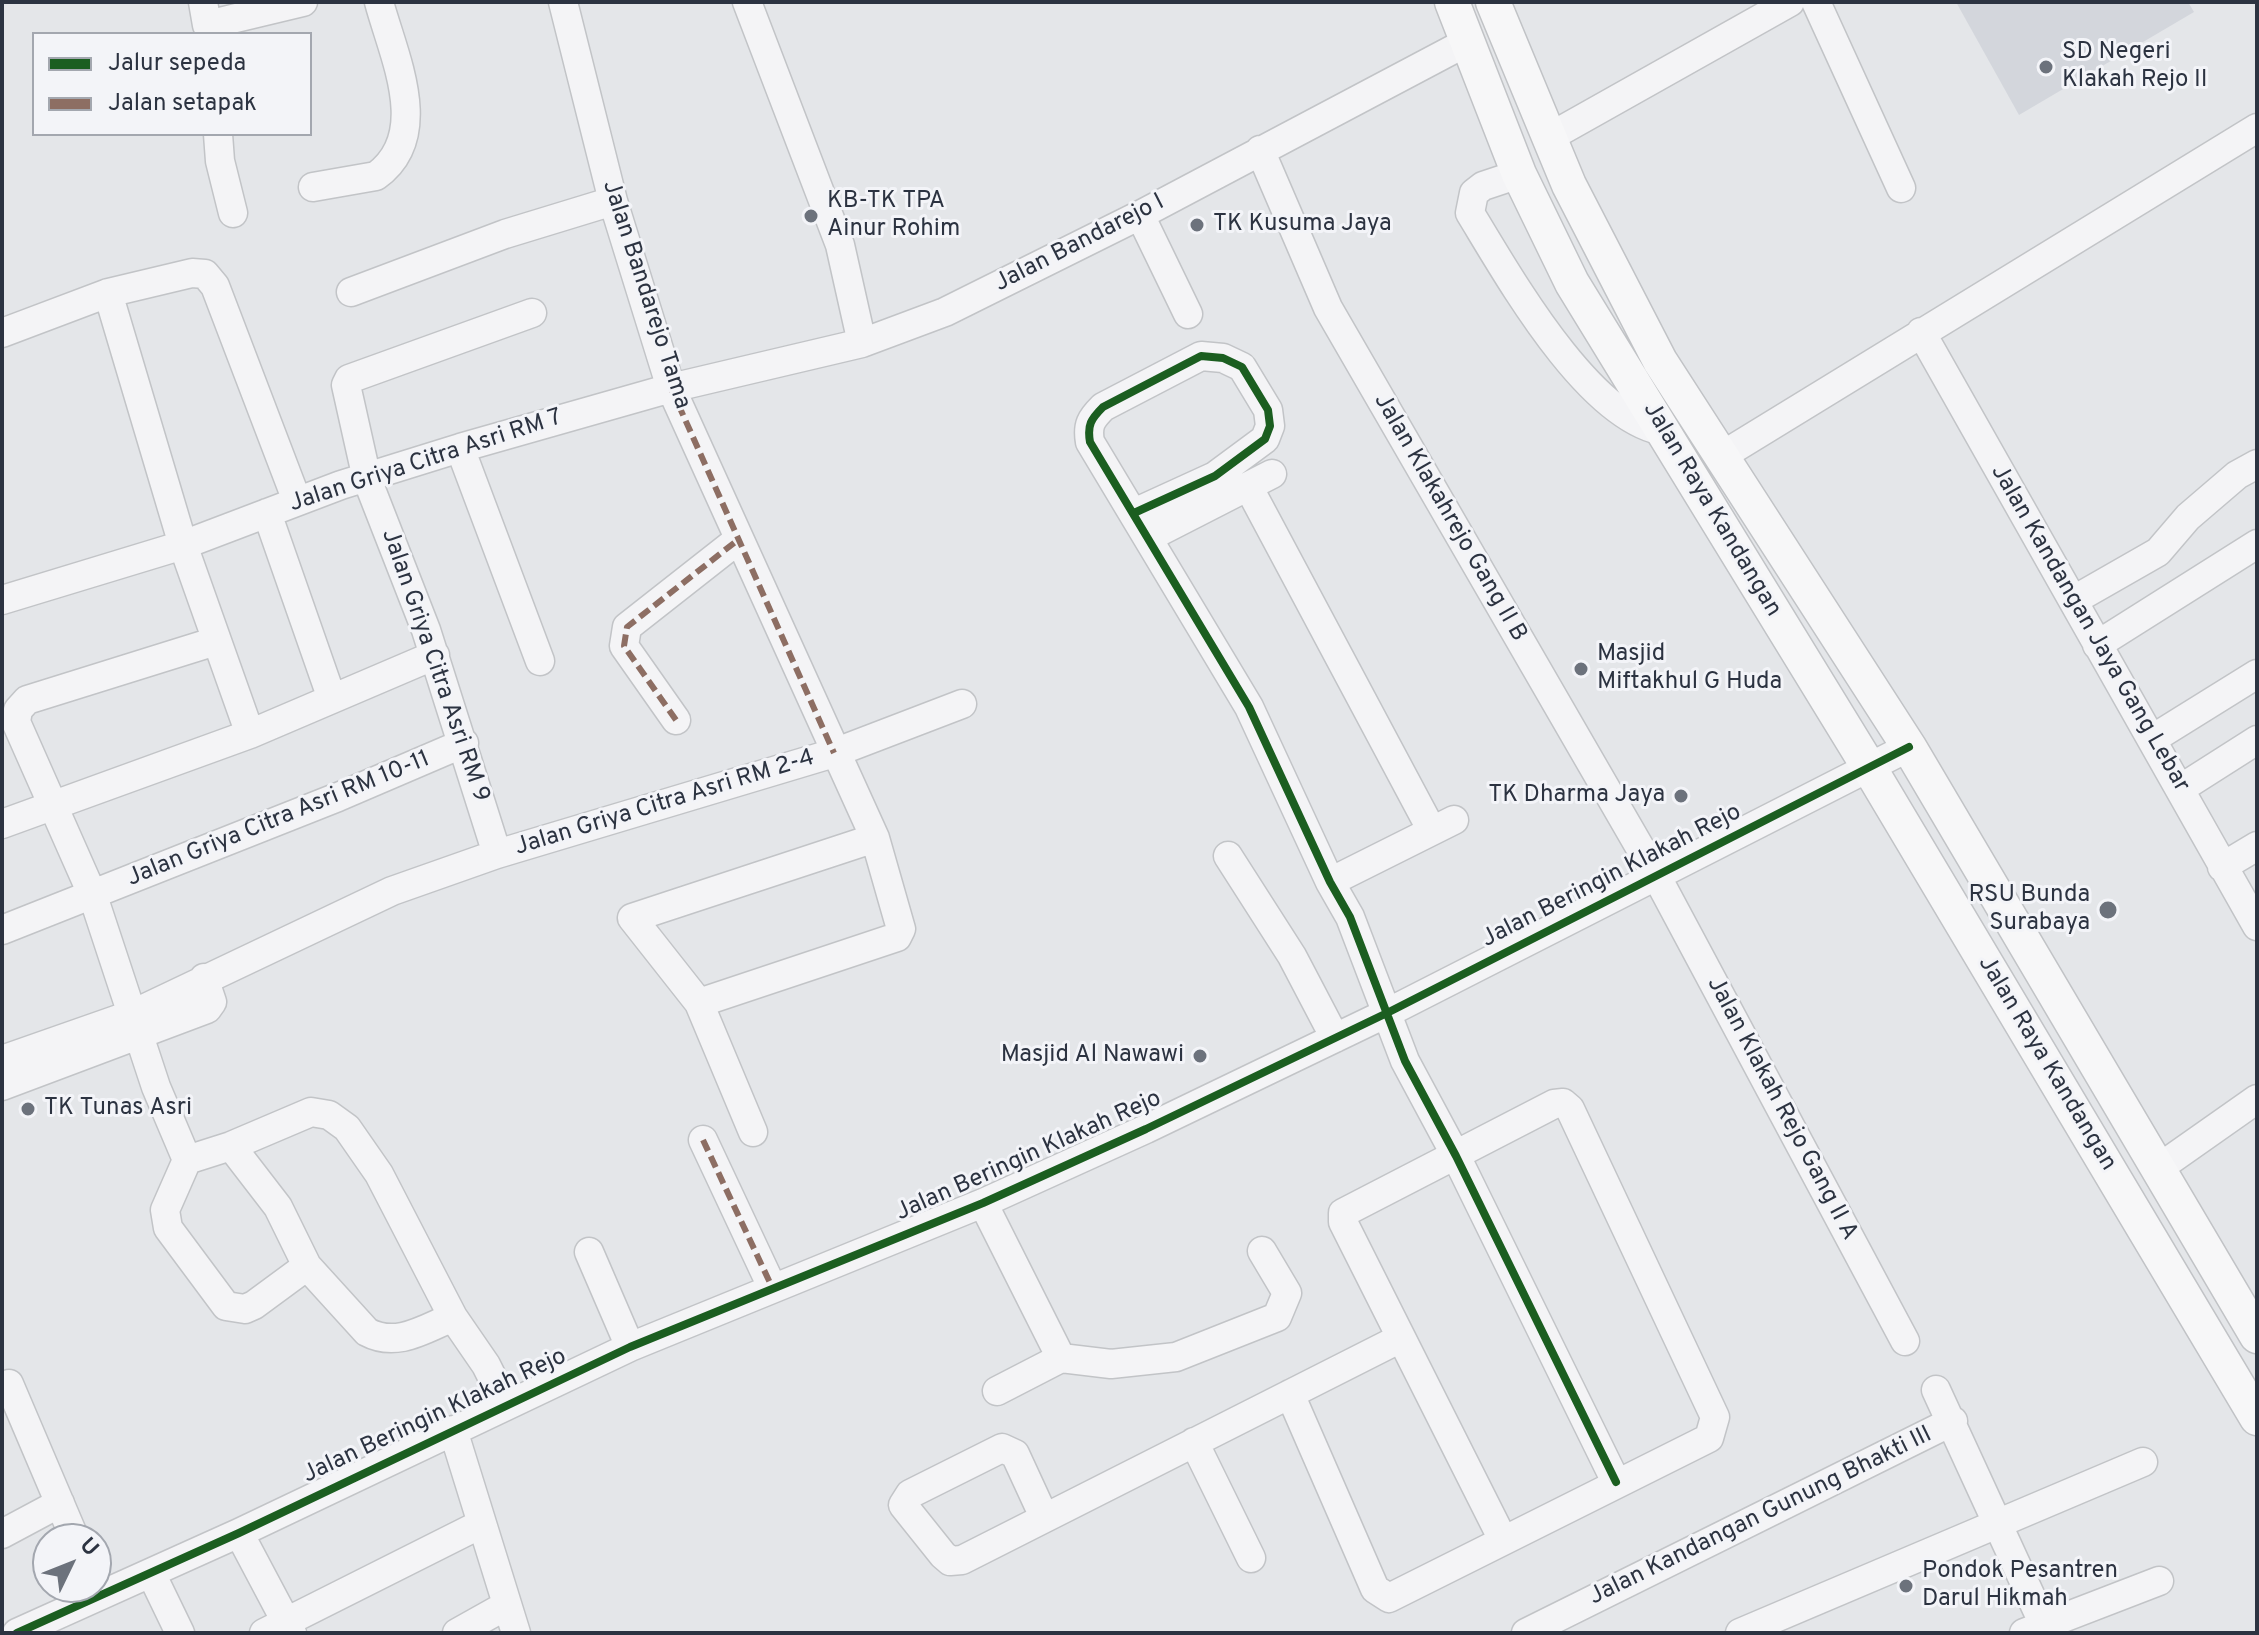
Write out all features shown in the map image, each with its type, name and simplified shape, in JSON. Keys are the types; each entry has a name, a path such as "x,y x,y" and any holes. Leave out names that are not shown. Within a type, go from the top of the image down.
{"main road":[{"name":"Jalan Raya Kandangan","path":"1452,2 1519,174 1572,283 1664,431 1680,464 1870,769 2257,1418"},
{"name":"Jalan Raya Kandangan","path":"1497,3 1548,138 1619,286 1660,361 1909,747 2156,1170 2257,1336"}],"street":[{"path":"205,20 303,2"},
{"path":"313,187 376,176 401,146 406,132 408,116 379,2"},
{"name":"Jalan Bandarejo Tama","path":"563,2 613,201 671,388 875,838 900,934 699,1003"},
{"path":"747,2 840,245 862,343"},
{"path":"1548,138 1790,2"},
{"path":"1816,2 1901,188"},
{"name":"Jalan Bandarejo I","path":"671,388 862,343 945,312 1140,215 1467,42"},
{"path":"1720,457 2257,128"},
{"path":"218,136 233,213"},
{"name":"Jalan Klakahrejo Gang II B","path":"1260,150 1328,308 1657,877"},
{"path":"1519,174 1483,186 1474,193 1470,213 1527,306 1582,376 1640,425 1664,431"},
{"path":"351,292 505,234 613,201"},
{"path":"1140,215 1188,314"},
{"path":"2,333 108,293 192,273 205,274 215,286 297,501"},
{"path":"108,293 183,545 250,734"},
{"name":"Jalan Griya Citra Asri RM 9","path":"497,854 435,655 367,479 346,381 532,313"},
{"name":"Jalan Kandangan Jaya Gang Lebar","path":"1921,332 2097,645 2154,738 2257,926"},
{"path":"1142,525 1265,439 1270,426 1268,410 1242,367 1223,358 1201,356 1103,407 1092,418 1088,428 1090,442 1249,707 1356,931 1405,1061 1456,1156 1616,1482"},
{"name":"Jalan Griya Citra Asri RM 7","path":"2,600 183,545 297,501 460,448 671,388"},
{"path":"460,448 540,661"},
{"path":"2074,600 2158,552 2188,517 2237,475 2257,464"},
{"path":"1142,525 1260,480 1443,825 1330,882"},
{"path":"267,513 332,699"},
{"path":"676,720 624,646 623,638 627,627 739,539"},
{"path":"2097,645 2257,544"},
{"path":"216,641 27,700 18,710 16,722 93,896 136,1025 187,1160 165,1210 168,1228 226,1306 245,1309 254,1305 307,1266"},
{"path":"2,824 250,734 435,655"},
{"path":"2154,738 2257,674"},
{"name":"Jalan Griya Citra Asri RM 2-4","path":"136,1025 204,978 392,891 497,854 834,753 962,704"},
{"path":"2180,789 2257,740"},
{"name":"Jalan Griya Citra Asri RM 10-11","path":"2,930 93,896 464,743"},
{"name":"Jalan Beringin Klakah Rejo","path":"112,1586 151,1573 239,1533 630,1347 983,1203 1387,1013 1909,747"},
{"path":"753,1132 699,1003 633,922 633,917 875,838"},
{"path":"2222,867 2257,846"},
{"path":"1228,856 1292,956 1335,1038"},
{"name":"Jalan Klakah Rejo Gang II A","path":"1657,877 1905,1341"},
{"path":"2,1060 136,1025"},
{"path":"2,1086 136,1025"},
{"path":"2156,1170 2257,1099"},
{"path":"1290,1394 1375,1589 1389,1598 1709,1438 1715,1417 1570,1109 1563,1103 1554,1104 1343,1213 1343,1222 1399,1339 1503,1540"},
{"path":"187,1160 231,1146 311,1112 329,1115 347,1128 379,1174 453,1317 486,1365 506,1405"},
{"path":"703,1140 772,1287"},
{"path":"231,1146 278,1207 307,1266 341,1307 380,1339 398,1340 453,1317"},
{"path":"983,1203 1061,1358"},
{"path":"997,1391 1061,1358 1111,1364 1176,1357 1277,1317 1287,1293 1262,1251"},
{"path":"589,1252 630,1347"},
{"path":"1044,1517 1015,1454 1002,1448 910,1494 903,1505 943,1555 954,1562 1044,1517 1194,1442 1290,1394 1399,1339"},
{"path":"9,1384 68,1523"},
{"path":"1936,1390 1999,1522 2034,1629 2159,1581"},
{"name":"Jalan Kandangan Gunung Bhakti III","path":"1526,1633 1953,1421"},
{"path":"453,1430 516,1633"},
{"path":"1194,1442 1251,1558"},
{"path":"1740,1633 2143,1462"},
{"path":"2,1534 60,1503"},
{"path":"239,1533 281,1629 481,1524"},
{"path":"151,1573 180,1633"},
{"name":"Jalan Beringin Klakah Rejo","path":"17,1633 74,1603"},
{"path":"457,1633 507,1605"}],"shaded area":[{"name":"SD Negeri Klakah Rejo II","path":"1956,2 2188,2 2194,12 2019,115"}],"marked path":[{"path":"671,388 834,753"},
{"path":"676,720 624,646 627,627 739,539"},
{"path":"703,1140 772,1287"}],"cycle path":[{"path":"1134,513 1215,476 1265,439 1270,426 1268,410 1242,367 1223,358 1201,356 1103,407 1091,423 1090,442 1249,707 1330,882 1350,917 1405,1061 1456,1156 1616,1482"},
{"path":"17,1633 239,1533 630,1347 983,1203 1146,1129 1387,1013 1909,747"}],"place":[{"name":"SD Negeri Klakah Rejo II","path":"2046,67"},
{"name":"KB-TK TPA Ainur Rohim","path":"811,216"},
{"name":"TK Kusuma Jaya","path":"1197,225"},
{"name":"Masjid Miftakhul G Huda","path":"1581,669"},
{"name":"TK Dharma Jaya","path":"1681,796"},
{"name":"RSU Bunda Surabaya","path":"2108,910"},
{"name":"Masjid Al Nawawi","path":"1200,1056"},
{"name":"TK Tunas Asri","path":"28,1109"},
{"name":"Pondok Pesantren Darul Hikmah","path":"1906,1586"}]}
